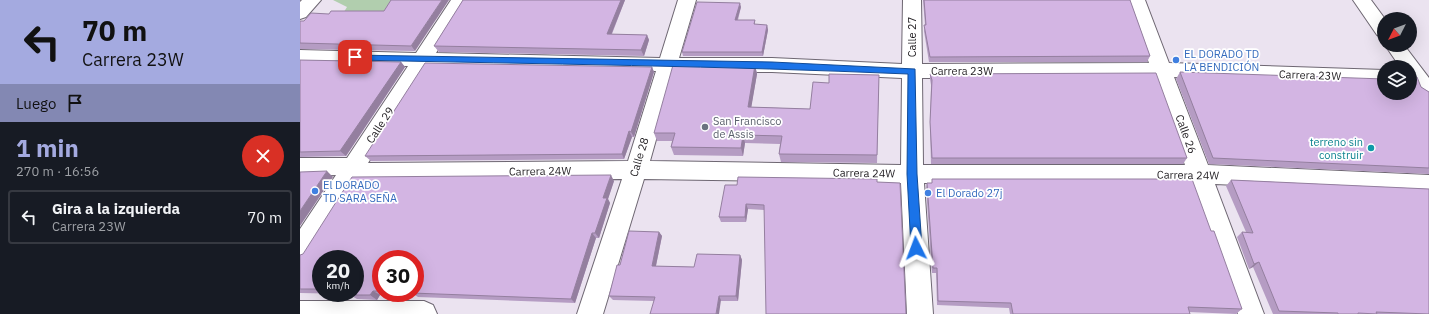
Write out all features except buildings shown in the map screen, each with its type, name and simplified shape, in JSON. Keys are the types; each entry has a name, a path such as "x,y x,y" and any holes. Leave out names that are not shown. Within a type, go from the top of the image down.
{"street":[{"path":"300,13 312,0"},
{"name":"Calle 29","path":"300,250 460,0"},
{"name":"Calle 28","path":"590,314 636,170 687,0"},
{"name":"Calle 27","path":"912,0 912,174 920,314"},
{"name":"Calle 26","path":"1136,0 1251,314"},
{"path":"1362,0 1377,21"},
{"path":"1399,52 1422,82"},
{"name":"Carrera 23W","path":"300,57 772,65 912,71 1162,70 1377,77"},
{"name":"Carrera 24W","path":"300,167 344,166 360,172 636,170 912,174 1200,174 1429,184"},
{"path":"300,313 424,314"}],"green space":[{"path":"333,0 400,0 393,10 342,15 347,7"}],"place":[{"name":"EL DORADO TD LA BENDICIÓN","path":"1176,60"},
{"name":"San Francisco de Assis","path":"705,127"},
{"name":"terreno sin construir","path":"1371,148"},
{"name":"El DORADO TD SARA SEÑA","path":"315,191"},
{"name":"El Dorado 27j","path":"928,193"}],"route":[{"path":"355,57 676,65 772,65 912,71 912,174 916,248"}]}
